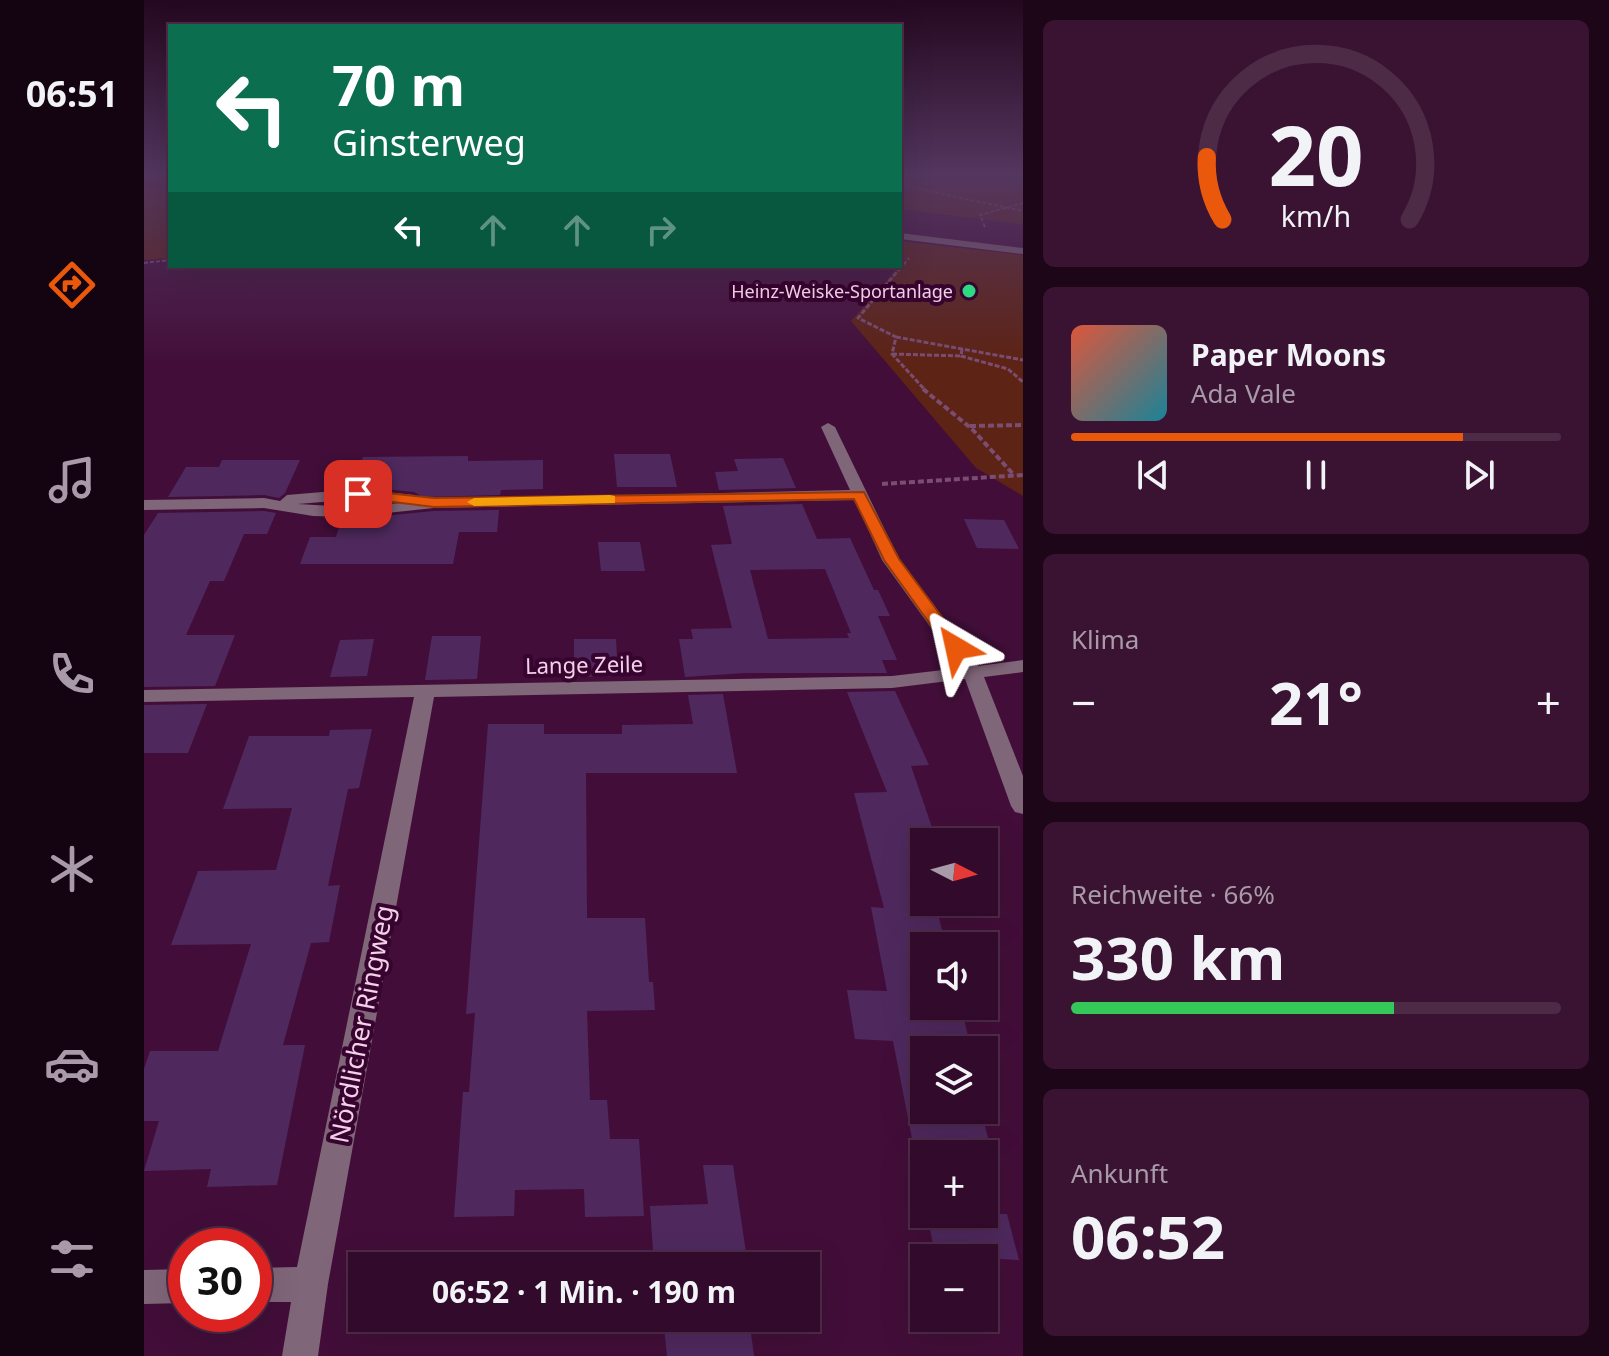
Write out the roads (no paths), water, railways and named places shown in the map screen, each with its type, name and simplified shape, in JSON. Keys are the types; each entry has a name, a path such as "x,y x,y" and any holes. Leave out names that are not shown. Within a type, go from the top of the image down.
{"street":[{"path":"911,237 1023,251"},
{"path":"828,427 891,560 972,671 1023,806"},
{"path":"144,505 264,503 313,511 349,512 434,503 856,489"},
{"name":"Lange Zeile","path":"144,696 892,682 1023,666"},
{"name":"Nördlicher Ringweg","path":"300,1356 311,1284 425,692"},
{"path":"272,1285 311,1284"},
{"path":"144,1287 168,1286"}],"place":[{"name":"Heinz-Weiske-Sportanlage","path":"969,291"}]}
